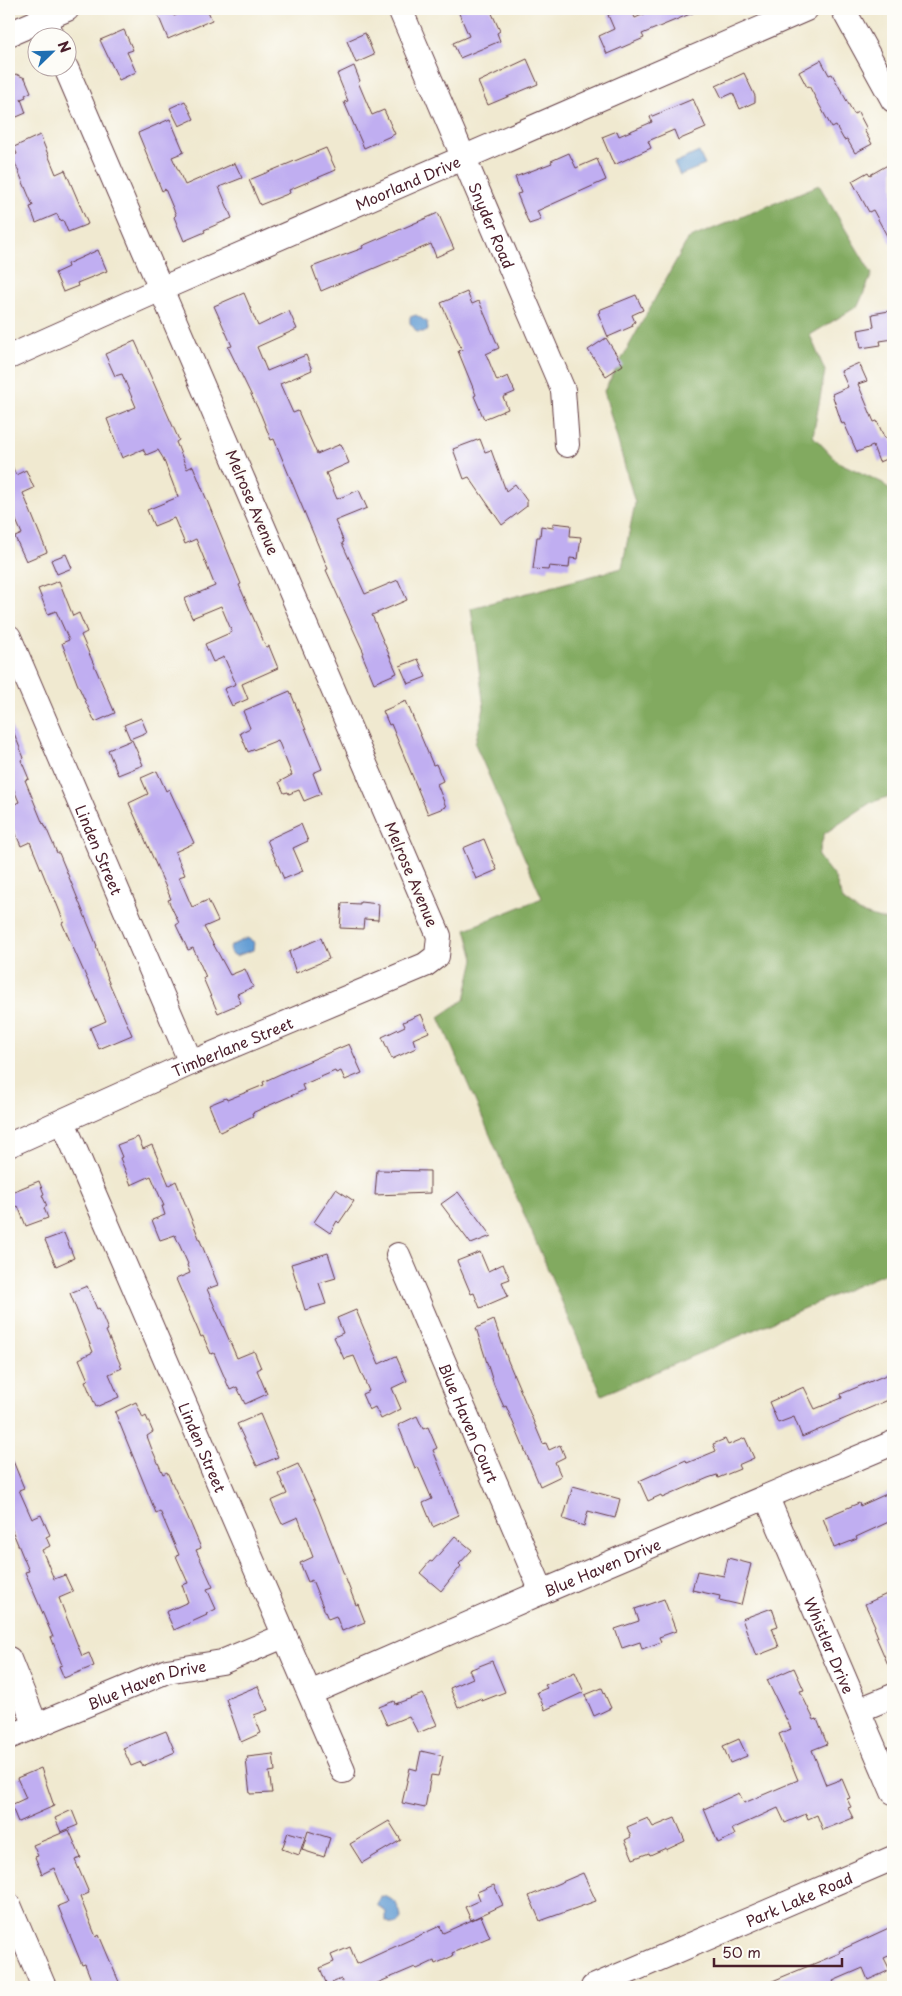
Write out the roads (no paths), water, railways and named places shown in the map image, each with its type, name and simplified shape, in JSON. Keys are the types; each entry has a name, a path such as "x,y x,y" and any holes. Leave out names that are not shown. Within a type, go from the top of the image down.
{"street":[{"path":"9,34 47,22 67,9"},
{"name":"Snyder Road","path":"400,9 563,390 567,445"},
{"name":"Moorland Drive","path":"9,357 161,288 464,158 762,17 806,9"},
{"path":"843,9 893,100"},
{"name":"Melrose Avenue","path":"70,78 439,936"},
{"name":"Linden Street","path":"9,638 191,1063"},
{"name":"Timberlane Street","path":"9,1145 191,1063 425,965 437,956 439,936"},
{"name":"Linden Street","path":"63,1122 342,1771"},
{"name":"Blue Haven Court","path":"398,1255 542,1592"},
{"name":"Blue Haven Drive","path":"310,1693 893,1443"},
{"name":"Whistler Drive","path":"767,1498 893,1792"},
{"name":"Blue Haven Drive","path":"9,1737 167,1671 222,1662 284,1636"},
{"path":"9,1659 36,1726"},
{"path":"858,1710 893,1696"},
{"name":"Park Lake Road","path":"593,1987 893,1858"},
{"path":"9,1905 44,1987"}],"water":[{"path":"699,152 705,165 680,175 674,163"},
{"path":"416,315 427,322 428,330 425,332 417,332 410,323 410,317"},
{"path":"247,938 254,942 253,950 236,956 231,953 229,949 232,945"},
{"path":"381,1896 389,1898 398,1906 401,1918 397,1924 391,1924 386,1921 386,1912 377,1905"}]}
